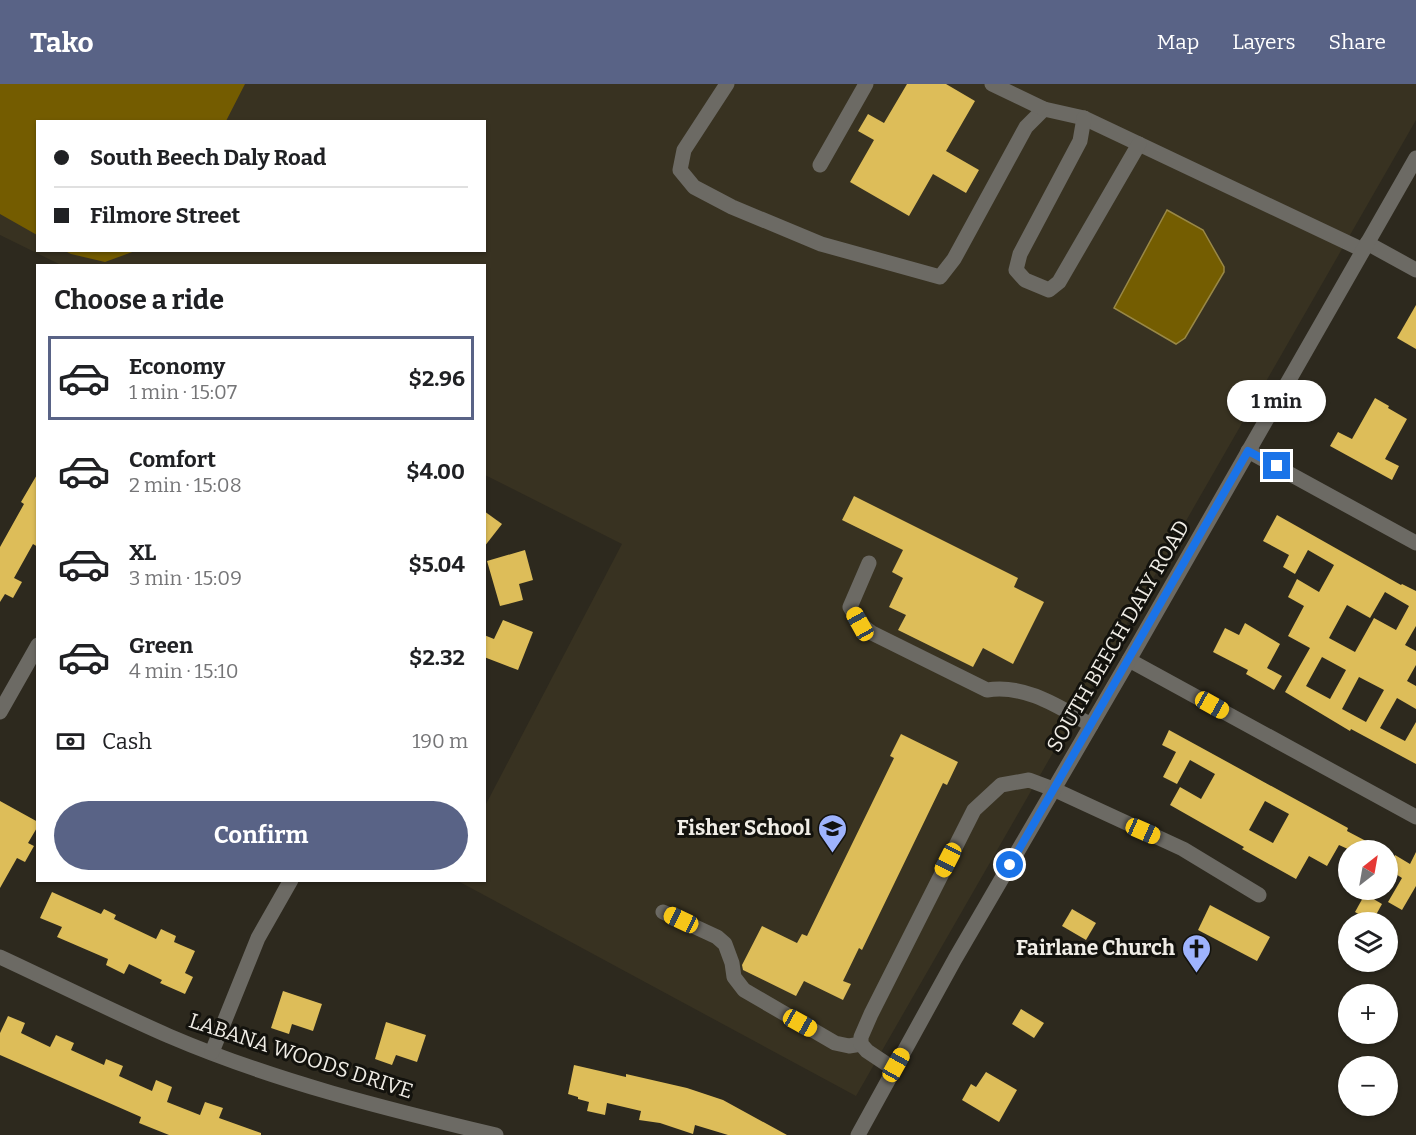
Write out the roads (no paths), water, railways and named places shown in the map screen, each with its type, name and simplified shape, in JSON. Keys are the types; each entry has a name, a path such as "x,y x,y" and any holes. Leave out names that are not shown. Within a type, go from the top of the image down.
{"street":[{"path":"727,84 684,150 680,170 694,186 732,207 821,243 940,276 954,259 1026,127 1044,109"},
{"path":"820,165 866,84"},
{"path":"992,84 1044,109 1084,118 1416,270"},
{"path":"1084,118 1080,141 1020,254 1016,270 1025,280 1049,290 1059,282 1139,144"},
{"name":"SOUTH BEECH DALY ROAD","path":"858,1135 954,959 1129,660 1416,158"},
{"path":"1248,451 1416,543"},
{"path":"869,563 850,607 860,624 872,633 987,690 1001,688 1018,690 1036,696 1091,725"},
{"path":"0,712 36,649"},
{"path":"1129,660 1416,816"},
{"path":"894,1069 867,1051 861,1044 861,1036 974,810 1001,785 1029,780 1053,789 1183,849 1259,895"},
{"path":"212,1052 258,938 290,882"},
{"path":"663,912 717,937 725,944 734,977 744,990 835,1042 849,1046 861,1044"},
{"name":"LABANA WOODS DRIVE","path":"0,957 170,1036 273,1074 393,1110 496,1135"}],"place":[{"name":"Fisher School","path":"832,854"},
{"name":"Fairlane Church","path":"1196,974"}]}
